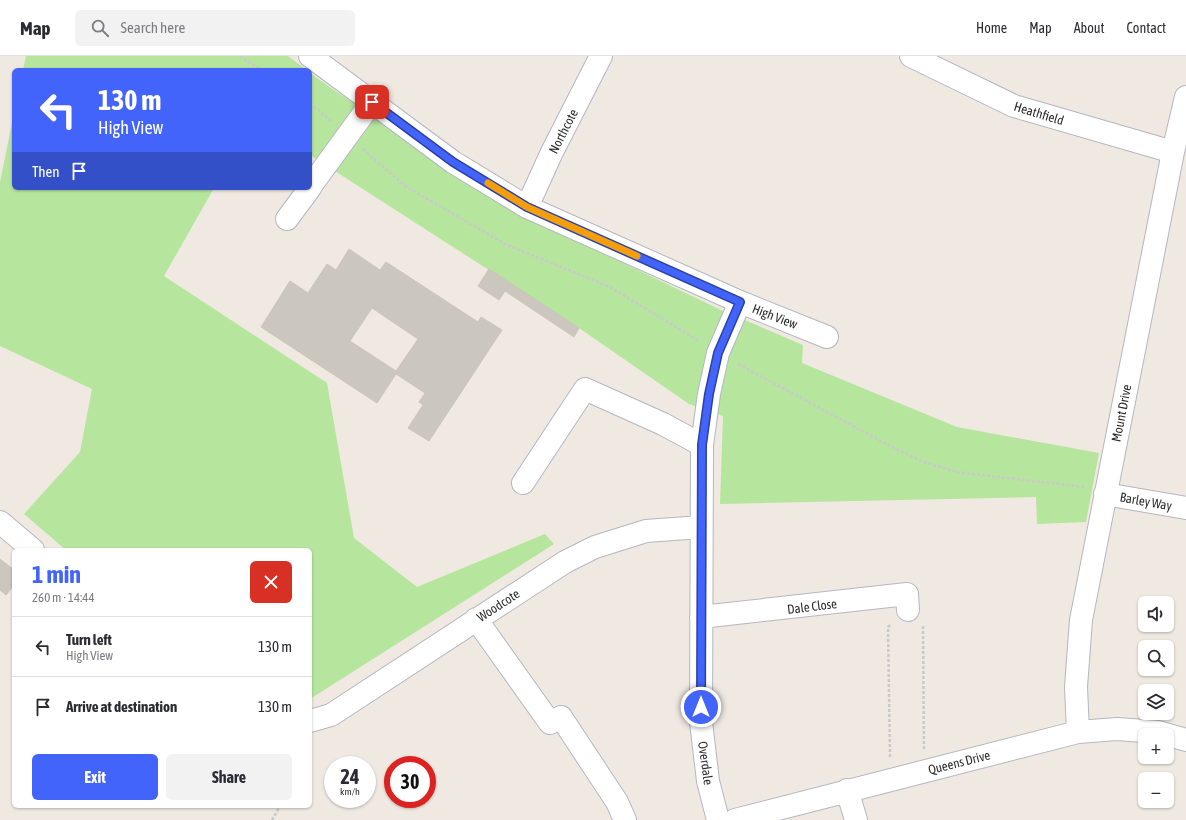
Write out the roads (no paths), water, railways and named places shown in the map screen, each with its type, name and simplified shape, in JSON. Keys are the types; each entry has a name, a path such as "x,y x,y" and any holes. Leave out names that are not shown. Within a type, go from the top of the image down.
{"street":[{"name":"High View","path":"310,56 453,162 527,207 740,302 827,337"},
{"name":"Northcote","path":"527,207 552,152 602,56"},
{"name":"Heathfield","path":"911,56 1014,106 1173,152"},
{"name":"Mount Drive","path":"1078,732 1076,687 1081,620 1173,152 1186,97"},
{"path":"312,185 372,102"},
{"path":"286,219 308,190"},
{"name":"Overdale","path":"718,820 708,781 701,722 702,445 709,394 718,353 740,302"},
{"path":"523,483 584,389 663,424 702,445"},
{"name":"Barley Way","path":"1105,494 1186,508"},
{"path":"0,522 31,548"},
{"name":"Woodcote","path":"312,720 331,715 565,562 595,547 646,531 701,526"},
{"name":"Dale Close","path":"701,617 907,594 908,610"},
{"path":"476,619 550,723 561,717 617,802 625,820"},
{"name":"Queens Drive","path":"735,820 847,790 1078,732 1123,730 1158,732 1186,740"},
{"path":"847,790 856,820"}]}
